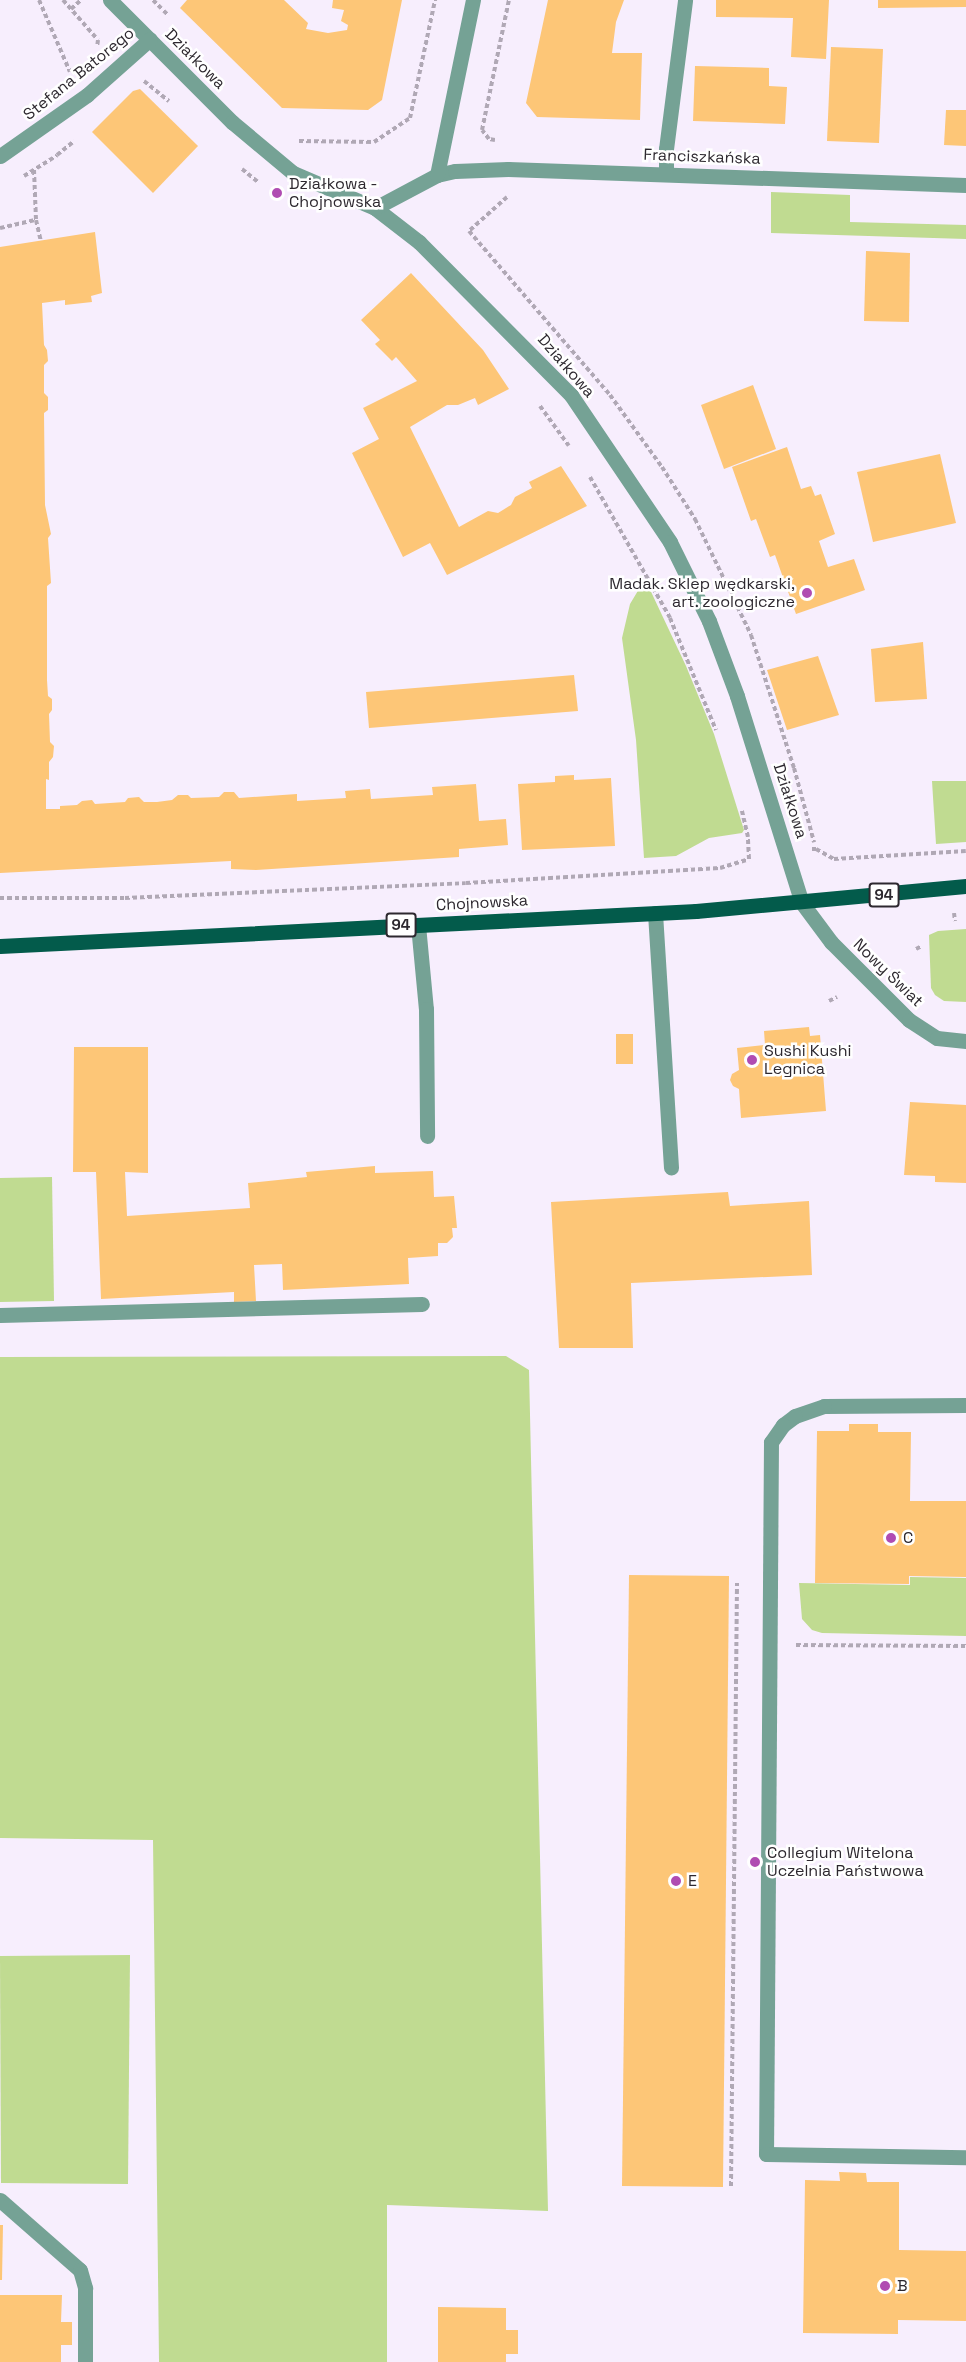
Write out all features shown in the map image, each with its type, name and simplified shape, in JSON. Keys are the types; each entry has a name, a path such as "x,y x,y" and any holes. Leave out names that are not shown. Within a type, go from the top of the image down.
{"main road":[{"name":"Chojnowska","path":"0,946 655,913 802,903 966,886"}],"street":[{"name":"Działkowa","path":"111,0 232,122 294,173 375,208 419,242 571,395 670,542 709,621 737,696 802,903"},
{"path":"437,176 473,0"},
{"path":"666,173 666,149 685,0"},
{"name":"Stefana Batorego","path":"0,156 87,94 150,39"},
{"name":"Franciszkańska","path":"375,208 437,176 455,171 491,168 966,185"},
{"name":"Nowy Świat","path":"802,903 831,942 909,1020 937,1038 966,1041"},
{"path":"655,913 670,1167"},
{"path":"418,925 426,1009 427,1136"},
{"path":"0,1315 422,1304"},
{"path":"966,1405 824,1406 795,1416 777,1432 770,1450 766,2154 966,2157"},
{"path":"0,2200 80,2270 85,2288 85,2362"}],"path":[{"path":"39,0 70,72"},
{"path":"63,0 98,40 95,52"},
{"path":"71,9 81,0"},
{"path":"290,141 374,142 410,118 435,0"},
{"path":"498,48 509,0"},
{"path":"63,78 76,68"},
{"path":"134,81 144,81 178,108"},
{"path":"235,162 260,184"},
{"path":"34,169 36,220 41,241"},
{"path":"0,228 36,220"},
{"path":"537,401 570,447"},
{"path":"589,475 670,618 719,736"},
{"path":"740,803 748,837 749,859"},
{"path":"816,849 834,859 966,851"},
{"path":"0,898 125,898 466,883 720,868 755,858"},
{"path":"916,949 922,946"},
{"path":"829,1001 837,997"},
{"path":"731,2186 737,1583"},
{"path":"737,1645 966,1646"}],"green space":[{"path":"771,192 850,195 850,222 966,225 966,239 771,233"},
{"path":"645,579 686,666 714,734 744,830 742,833 709,838 676,856 644,858 636,740 622,638 630,604"},
{"path":"932,781 966,781 966,842 936,844"},
{"path":"966,929 966,1002 944,1001 935,995 931,988 929,935 938,931"},
{"path":"52,1177 54,1301 0,1302 0,1178"},
{"path":"506,1356 529,1370 548,2211 387,2205 387,2362 159,2362 153,1840 0,1838 0,1357"},
{"path":"910,1577 966,1578 966,1636 822,1633 812,1630 802,1619 799,1583 910,1585"},
{"path":"130,1955 128,2184 1,2183 0,1956"}],"building":[{"path":"187,0 284,0 308,23 306,29 328,33 347,30 348,25 341,21 344,10 332,8 333,0 402,0 382,100 368,110 282,108 180,8"},
{"path":"548,0 624,0 616,22 612,53 642,53 640,120 537,117 526,103"},
{"path":"716,0 829,0 826,59 791,57 793,18 716,17"},
{"path":"878,0 966,0 966,7 878,8"},
{"path":"831,47 883,49 879,143 827,141"},
{"path":"695,66 769,68 769,86 787,87 785,124 693,121"},
{"path":"140,89 198,146 153,193 92,132 133,91"},
{"path":"946,110 966,110 966,146 944,145"},
{"path":"95,232 102,293 91,296 92,302 65,305 65,300 42,303 44,345 48,361 44,365 44,393 48,397 48,410 44,413 45,505 51,534 48,538 51,583 47,586 47,680 48,696 52,699 52,710 49,714 50,742 54,746 53,757 49,762 49,780 46,779 46,809 60,809 60,806 77,805 82,801 92,800 95,804 125,802 128,798 139,797 144,802 157,802 172,800 178,795 188,795 191,798 219,797 224,792 234,792 239,798 297,794 297,801 346,798 345,791 370,789 371,799 433,795 432,787 476,784 479,821 506,819 508,845 459,849 459,857 256,870 231,869 231,861 0,873 0,247"},
{"path":"866,251 910,253 909,322 864,321"},
{"path":"411,273 483,350 509,389 478,405 475,398 458,405 447,405 410,427 459,527 488,511 498,513 511,505 515,497 532,488 529,482 561,466 587,506 447,575 430,543 403,557 352,453 379,439 363,408 417,381 396,357 392,361 375,344 380,340 361,320"},
{"path":"753,385 776,449 724,469 701,405"},
{"path":"787,447 801,489 811,486 815,496 821,494 835,534 819,541 828,567 854,559 865,590 796,614 775,555 770,557 756,519 751,521 732,467"},
{"path":"940,454 956,523 873,542 857,472"},
{"path":"923,642 927,699 875,702 871,649"},
{"path":"818,656 839,715 787,730 767,670"},
{"path":"574,675 578,711 369,728 366,692"},
{"path":"574,775 574,780 611,778 615,846 522,850 518,784 555,782 555,776"},
{"path":"809,1027 810,1036 820,1035 826,1111 741,1118 739,1089 733,1086 730,1080 732,1074 739,1070 737,1048 765,1045 764,1031"},
{"path":"616,1034 633,1034 633,1064 616,1064"},
{"path":"74,1047 148,1047 148,1173 125,1172 127,1216 250,1208 248,1183 307,1177 306,1172 375,1166 375,1173 433,1171 434,1197 454,1196 457,1228 452,1228 453,1237 447,1243 438,1243 438,1256 408,1258 409,1284 283,1290 282,1264 254,1265 256,1301 234,1302 234,1292 101,1299 96,1172 73,1172"},
{"path":"910,1102 966,1105 966,1183 935,1182 935,1176 904,1175"},
{"path":"728,1192 730,1206 809,1201 812,1275 631,1283 633,1348 559,1348 551,1202"},
{"name":"C","path":"849,1424 878,1424 878,1432 911,1432 910,1501 966,1501 966,1577 909,1576 909,1584 815,1583 817,1431 849,1431"},
{"name":"E","path":"629,1575 729,1576 723,2187 622,2186"},
{"name":"B","path":"839,2172 866,2173 867,2182 899,2182 899,2250 966,2251 966,2321 898,2320 898,2334 803,2333 805,2180 840,2181"},
{"path":"0,2225 3,2225 2,2280 0,2280"},
{"path":"0,2295 62,2295 61,2322 72,2322 72,2345 61,2345 61,2362 0,2362"},
{"path":"438,2307 506,2308 506,2330 518,2330 518,2354 506,2354 506,2362 438,2362"}],"place":[{"name":"Działkowa - Chojnowska","path":"277,193"},
{"name":"Madak. Sklep wędkarski, art. zoologiczne","path":"807,593"},
{"name":"Sushi Kushi Legnica","path":"752,1060"},
{"name":"C","path":"891,1538"},
{"name":"Collegium Witelona Uczelnia Państwowa","path":"755,1862"},
{"name":"E","path":"676,1881"},
{"name":"B","path":"885,2286"}]}
